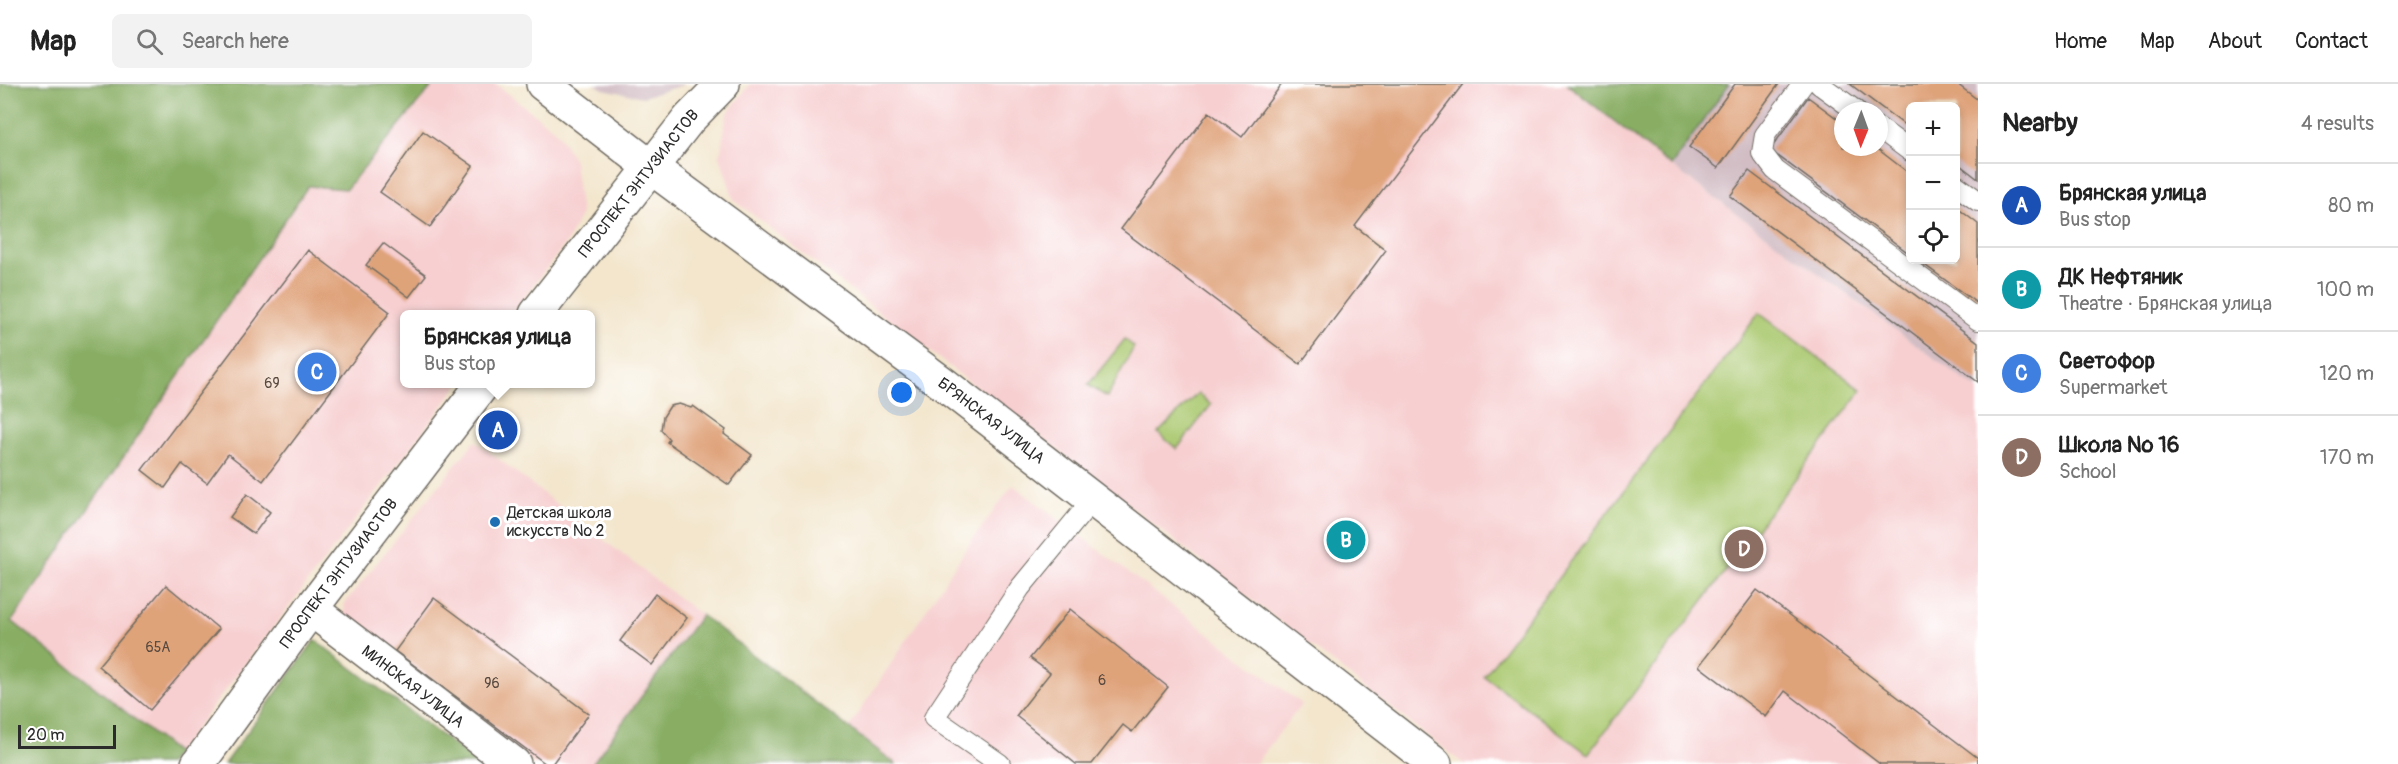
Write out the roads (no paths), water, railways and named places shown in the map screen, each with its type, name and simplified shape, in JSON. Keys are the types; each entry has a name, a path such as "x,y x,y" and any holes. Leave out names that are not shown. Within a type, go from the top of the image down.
{"street":[{"name":"БРЯНСКАЯ УЛИЦА","path":"543,84 652,168 945,385 1435,764"},
{"name":"ПРОСПЕКТ ЭНТУЗИАСТОВ","path":"540,310 689,119 723,84"},
{"name":"ПРОСПЕКТ ЭНТУЗИАСТОВ","path":"198,764 311,609 480,388"},
{"name":"МИНСКАЯ УЛИЦА","path":"311,609 514,764"}],"lane":[{"path":"1803,84 1765,135 1762,153 1775,170 1978,320"},
{"path":"1819,84 1844,102"},
{"path":"1888,134 1906,147"},
{"path":"1960,187 1978,201"},
{"path":"1000,764 934,718 1020,588 1093,499"}],"place":[{"name":"Светофор","path":"317,372"},
{"name":"Брянская улица","path":"498,430"},
{"name":"Детская школа искусств № 2","path":"495,522"},
{"name":"ДК Нефтяник","path":"1346,540"},
{"name":"Школа № 16","path":"1744,549"}]}
